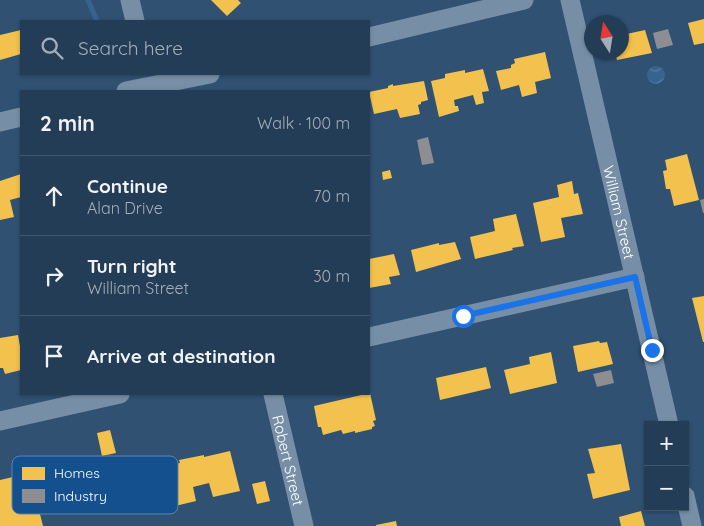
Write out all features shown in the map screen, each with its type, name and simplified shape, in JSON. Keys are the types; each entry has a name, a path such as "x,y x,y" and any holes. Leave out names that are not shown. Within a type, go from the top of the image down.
{"street":[{"path":"130,0 135,20"},
{"path":"370,37 457,8 524,0"},
{"name":"William Street","path":"570,0 668,421"},
{"path":"128,90 149,80 202,81"},
{"path":"0,122 20,117"},
{"path":"370,337 635,277"},
{"path":"0,421 116,395"},
{"name":"Robert Street","path":"273,395 304,526"},
{"path":"688,511 692,526"}],"water":[{"path":"656,66 662,69 665,75 662,81 656,84 650,81 647,75 650,69"}],"building: Homes":[{"path":"211,0 238,0 241,3 227,16"},
{"path":"704,19 704,43 694,45 688,23"},
{"path":"20,30 20,54 0,60 0,35"},
{"path":"645,30 652,53 629,58 629,33"},
{"path":"545,52 551,78 535,82 537,93 522,97 519,85 501,90 496,71 511,68 511,65 515,63 514,59"},
{"path":"483,69 489,91 482,92 484,103 476,105 473,95 454,100 455,106 458,106 459,111 439,117 431,81 445,78 445,74 465,70 465,73"},
{"path":"424,81 428,100 418,105 420,114 400,118 397,109 374,114 370,92 388,88 388,86 393,84 393,86"},
{"path":"687,154 699,200 674,206 670,189 666,189 663,171 667,170 665,160"},
{"path":"390,170 392,178 383,180 382,172"},
{"path":"20,174 20,197 10,200 14,217 0,220 0,181"},
{"path":"572,181 574,194 578,193 583,214 561,218 565,237 541,242 533,203 559,197 557,185"},
{"path":"516,214 524,246 475,259 470,237 495,231 493,219"},
{"path":"455,242 461,259 416,272 411,250 439,243 439,245"},
{"path":"394,254 400,275 389,277 391,284 370,288 370,259"},
{"path":"704,296 704,342 703,342 692,298"},
{"path":"18,335 20,370 5,374 3,368 0,368 0,338"},
{"path":"599,341 600,343 607,342 613,364 578,372 573,346"},
{"path":"551,352 557,383 510,394 504,370 530,364 529,357"},
{"path":"486,367 491,388 440,400 436,378"},
{"path":"370,393 376,420 373,421 375,426 372,429 355,433 355,431 343,434 341,430 323,435 321,427 318,427 314,406 361,395 370,395"},
{"path":"110,430 116,453 102,456 97,433"},
{"path":"621,444 630,490 593,499 587,474 595,473 588,449"},
{"path":"230,451 240,491 213,497 209,483 193,487 196,501 178,505 179,460 204,455 204,457"},
{"path":"12,477 12,514 40,514 43,526 0,526 0,480"},
{"path":"265,481 270,501 257,504 252,484"},
{"path":"641,511 645,526 621,526 619,517"},
{"path":"396,521 397,526 376,526 376,525"}],"building: Industry":[{"path":"668,29 673,45 657,49 653,33"},
{"path":"428,137 434,163 422,165 417,140"},
{"path":"704,199 704,213 703,213 700,200"},
{"path":"611,370 614,383 597,387 593,374"}],"waterway":[{"path":"88,0 97,20"}],"route":[{"path":"463,316 635,277 652,350"}]}
